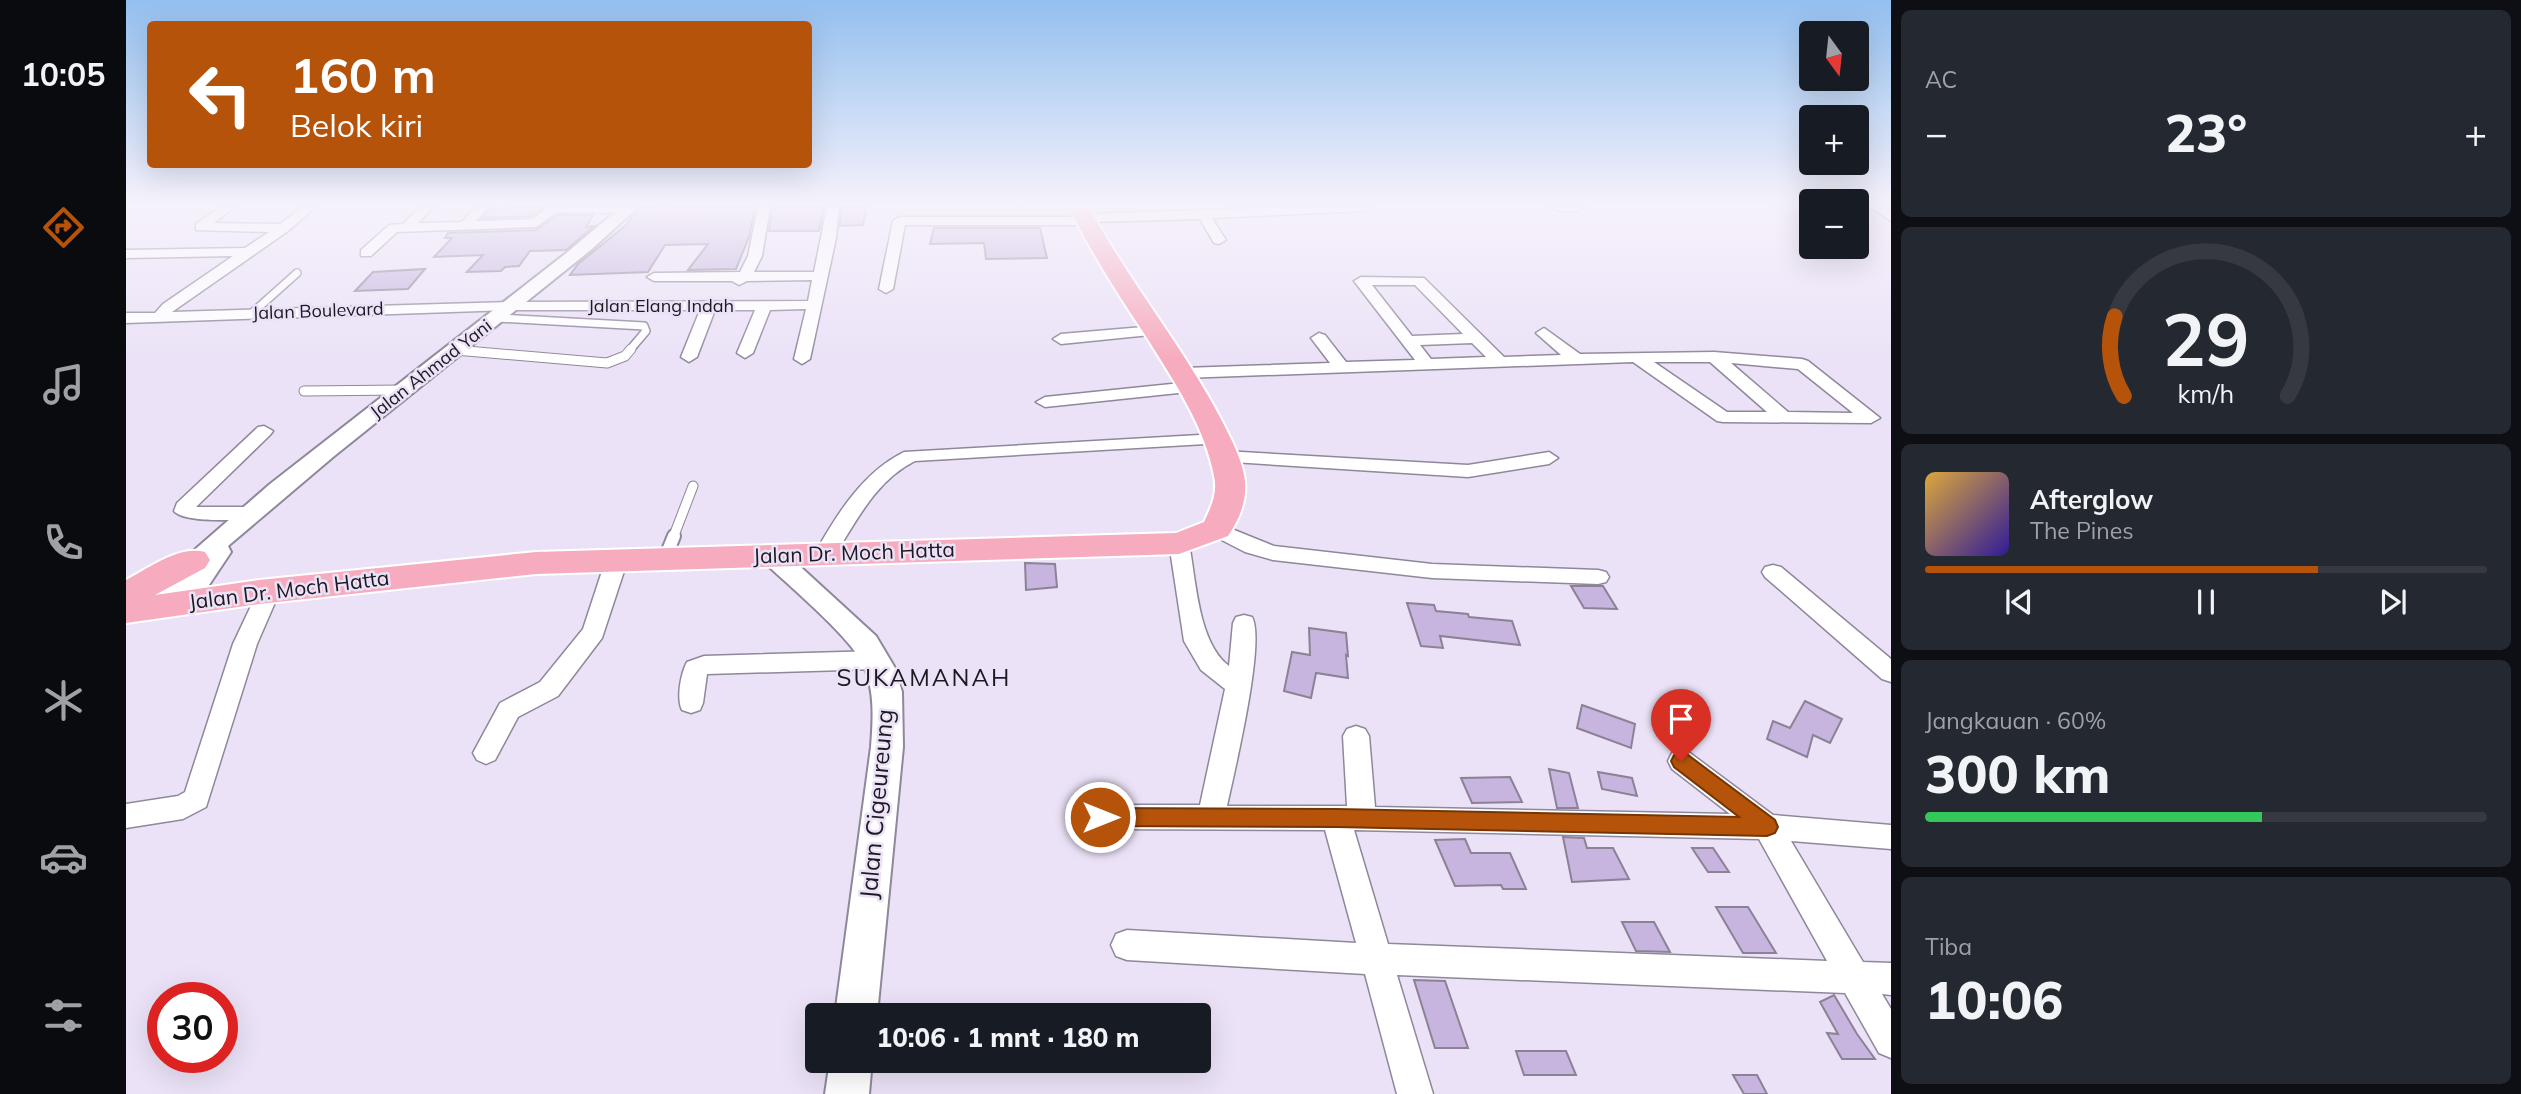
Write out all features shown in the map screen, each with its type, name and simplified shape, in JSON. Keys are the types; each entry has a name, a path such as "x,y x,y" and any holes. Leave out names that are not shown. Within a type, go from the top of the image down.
{"highway":[{"path":"1109,258 1187,380 1220,448 1230,478 1230,500 1217,529"},
{"name":"Jalan Dr. Moch Hatta","path":"133,605 183,602 424,573 617,559 1179,543 1217,529"},
{"path":"133,605 204,560 219,576 264,592"}],"street":[{"path":"159,317 239,258"},
{"name":"Jalan Ahmad Yani","path":"183,602 204,560 240,521 572,258"},
{"path":"726,306 736,285 747,275 754,258"},
{"path":"802,359 823,258"},
{"path":"886,289 892,258"},
{"path":"654,278 820,276"},
{"path":"1427,365 1361,281 1418,281 1500,362"},
{"name":"Jalan Elang Indah","path":"504,312 813,305"},
{"path":"745,353 764,306"},
{"path":"689,358 709,307"},
{"name":"Jalan Boulevard","path":"126,318 504,312"},
{"path":"1061,339 1155,331"},
{"path":"1544,333 1576,359"},
{"path":"1319,338 1342,368"},
{"path":"1408,341 1475,338"},
{"path":"1045,401 1187,380 1342,368 1636,357 1714,357 1802,364 1871,417 1720,416 1636,357"},
{"path":"1714,357 1783,417"},
{"path":"240,521 190,513 184,511 184,507 264,431"},
{"path":"826,553 854,507 896,463 911,456 1220,448 1458,471 1549,458"},
{"path":"1217,529 1252,547 1273,553 1432,571 1598,577"},
{"path":"1179,543 1196,641 1209,664 1236,684"},
{"name":"Jalan Cigeureung","path":"772,555 866,643 878,660 885,677 888,733 857,1003"},
{"path":"486,753 509,710 553,685 594,632 617,559"},
{"path":"1773,572 1891,673"},
{"path":"126,817 183,807 196,800 264,592"},
{"path":"1211,817 1243,655 1244,622"},
{"path":"691,703 696,667 704,665 878,660"},
{"path":"1356,736 1349,818 1375,960 1415,1094"},
{"path":"1681,761 1767,827 1891,1041"},
{"path":"1100,817 1349,818 1767,827 1891,837"},
{"path":"1127,945 1375,960 1891,979"},
{"path":"847,1094 849,1073"}],"lane":[{"path":"251,314 297,273"},
{"path":"455,350 607,363 625,356 646,331 636,324 504,312"},
{"path":"303,391 403,390"},
{"path":"665,558 692,486"}],"building":[{"path":"480,258 525,258 519,266 505,267 501,271 467,272"},
{"path":"585,258 657,258 648,272 570,275"},
{"path":"697,258 740,258 736,269 688,270"},
{"path":"425,269 408,289 355,291 373,272"},
{"path":"1025,563 1055,564 1057,587 1026,590"},
{"path":"1571,586 1603,586 1617,609 1584,608"},
{"path":"1407,603 1434,605 1436,611 1468,614 1469,617 1512,621 1520,645 1440,636 1443,648 1421,646"},
{"path":"1309,628 1346,633 1348,656 1346,655 1348,678 1316,673 1311,698 1284,691 1292,652 1310,655"},
{"path":"1805,701 1842,719 1830,743 1813,735 1807,757 1767,739 1773,721 1790,728"},
{"path":"1582,705 1635,724 1631,748 1577,728"},
{"path":"1549,769 1569,773 1578,808 1557,808"},
{"path":"1598,772 1632,778 1637,796 1602,789"},
{"path":"1510,777 1522,802 1472,803 1461,778"},
{"path":"1563,837 1584,838 1587,848 1613,848 1629,879 1572,882"},
{"path":"1465,839 1471,853 1510,853 1526,889 1503,889 1501,885 1455,886 1435,840"},
{"path":"1692,848 1713,848 1729,872 1708,872"},
{"path":"1716,907 1748,907 1776,953 1743,953"},
{"path":"1622,922 1654,922 1670,952 1636,951"},
{"path":"1414,980 1445,981 1468,1048 1435,1048"},
{"path":"1834,995 1875,1059 1842,1059 1827,1033 1838,1034 1820,1002"},
{"path":"1516,1051 1566,1051 1576,1075 1524,1075"},
{"path":"1733,1075 1757,1075 1767,1094 1744,1094"}],"district":[{"name":"SUKAMANAH","path":"924,678"}],"route":[{"path":"1100,817 1336,818 1767,827 1681,761"}]}
